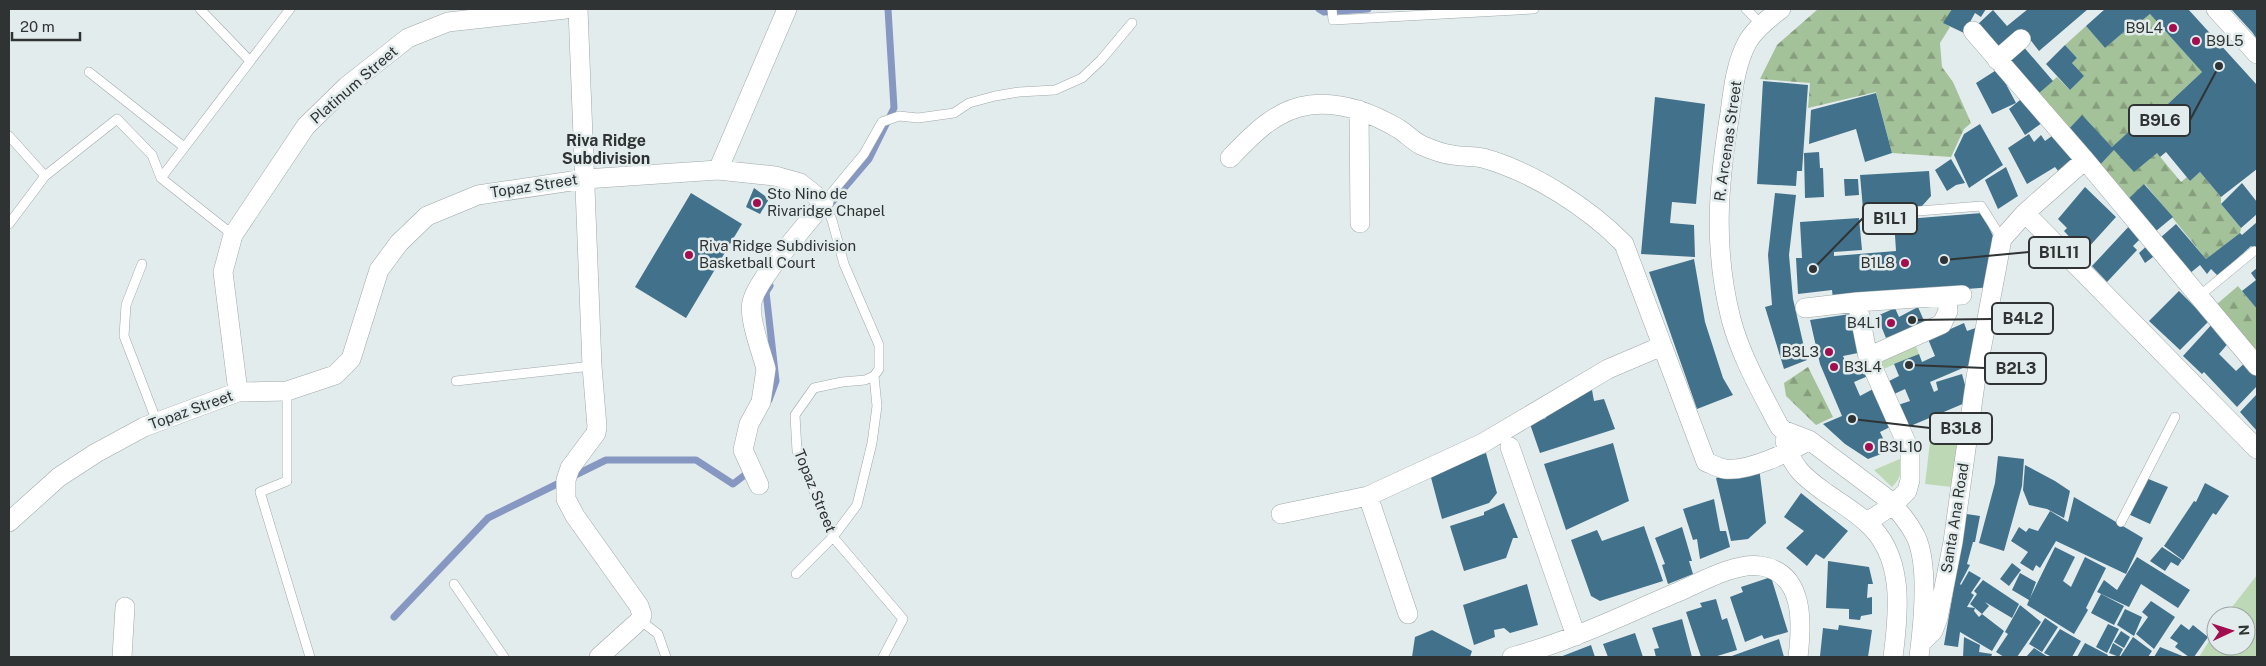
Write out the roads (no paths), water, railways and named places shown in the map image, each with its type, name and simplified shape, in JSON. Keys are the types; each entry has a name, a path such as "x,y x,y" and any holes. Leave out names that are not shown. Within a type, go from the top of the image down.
{"street":[{"name":"Platinum Street","path":"238,392 224,272 233,235 306,126 347,86 408,38 448,22 566,9"},
{"path":"578,9 592,366 598,418 596,433 570,468 566,480 566,499 575,516 641,610 640,620 599,657"},
{"path":"718,170 786,9"},
{"path":"2216,9 2257,54"},
{"name":"R. Arcenas Street","path":"1772,14 1749,40 1739,62 1721,166 1718,215 1720,273 1731,321 1744,359 1781,428 1788,453 1800,474 1867,522 1881,540 1891,559 1899,591 1894,648"},
{"path":"1973,31 2085,160 2198,298 2257,366"},
{"path":"1997,60 2021,40"},
{"path":"1230,158 1258,128 1283,113 1308,105 1334,104 1360,110 1400,130 1420,145 1451,155 1482,158 1518,172 1560,194 1606,225 1624,244 1706,462 1726,469 1756,464 1788,453 1809,440"},
{"path":"1360,110 1360,223"},
{"path":"2002,239 2025,213 2085,160"},
{"name":"Topaz Street","path":"9,522 59,477 96,453 144,427 238,392 287,391 335,375 351,360 379,270 399,243 427,216 478,194 585,178 718,170 774,176 800,183 825,204"},
{"path":"757,480 743,450 749,424 761,402 766,379 766,369 752,314 752,302 764,277 825,204"},
{"path":"2025,213 2257,449"},
{"name":"Santa Ana Road","path":"1920,650 1933,631 1938,618 1953,542 1976,376 2002,239"},
{"path":"1805,308 1858,302 1955,296 1942,324 1868,357"},
{"path":"1858,302 1868,357 1910,451 1910,480 1907,491 1893,504 1867,522"},
{"path":"1281,514 1368,496 1483,443 1608,369 1662,346"},
{"path":"1781,428 1809,440 1893,504 1916,538 1923,569 1920,650 1894,648"},
{"path":"1510,447 1576,636"},
{"path":"1368,496 1408,614"},
{"path":"1512,657 1576,636 1708,579 1744,566 1762,566 1789,581 1798,600 1801,621 1798,657"},
{"path":"122,657 125,607"}],"lane":[{"path":"200,9 250,61"},
{"path":"161,178 290,9"},
{"path":"1332,9 1332,20 1534,9"},
{"path":"1746,9 1772,14"},
{"path":"825,204 864,154 882,122 899,116 918,118 954,113 969,103 995,96 1019,92 1033,93 1055,90 1082,78 1101,60 1132,23"},
{"path":"89,72 184,147"},
{"path":"9,224 45,176 117,119 152,154 161,178 233,235"},
{"path":"9,136 45,176"},
{"name":"Topaz Street","path":"825,204 832,220 844,264 879,345 879,369 874,376 814,388 794,415 797,451 833,537 903,619 883,657"},
{"path":"1894,212 1981,206 2002,239"},
{"path":"2198,298 2254,251"},
{"path":"142,264 126,305 124,336 158,422"},
{"path":"456,381 592,366"},
{"path":"796,574 833,537 858,504 874,434 877,406 874,376"},
{"path":"287,391 287,481 260,492 310,657"},
{"path":"2121,522 2174,416"},
{"path":"454,584 504,657"},
{"path":"640,620 658,634 666,657"}],"waterway":[{"path":"828,207 869,159 894,108 888,9"},
{"path":"1319,9 1324,12 1368,9"},
{"path":"769,400 776,381 766,292 770,286"},
{"path":"394,617 488,518 606,460 696,460 733,484 750,471"}],"place":[{"name":"B9L4","path":"2173,28"},
{"name":"B9L5","path":"2196,41"},
{"name":"B9L6","path":"2219,66"},
{"name":"Sto Nino de Rivaridge Chapel","path":"757,203"},
{"name":"Riva Ridge Subdivision Basketball Court","path":"689,255"},
{"name":"B1L11","path":"1944,260"},
{"name":"B1L8","path":"1905,263"},
{"name":"B1L1","path":"1813,269"},
{"name":"B4L2","path":"1912,320"},
{"name":"B4L1","path":"1891,323"},
{"name":"B3L3","path":"1829,352"},
{"name":"B2L3","path":"1909,365"},
{"name":"B3L4","path":"1834,367"},
{"name":"B3L8","path":"1852,419"},
{"name":"B3L10","path":"1869,447"}],"district":[{"name":"Riva Ridge Subdivision","path":"606,149"}]}
